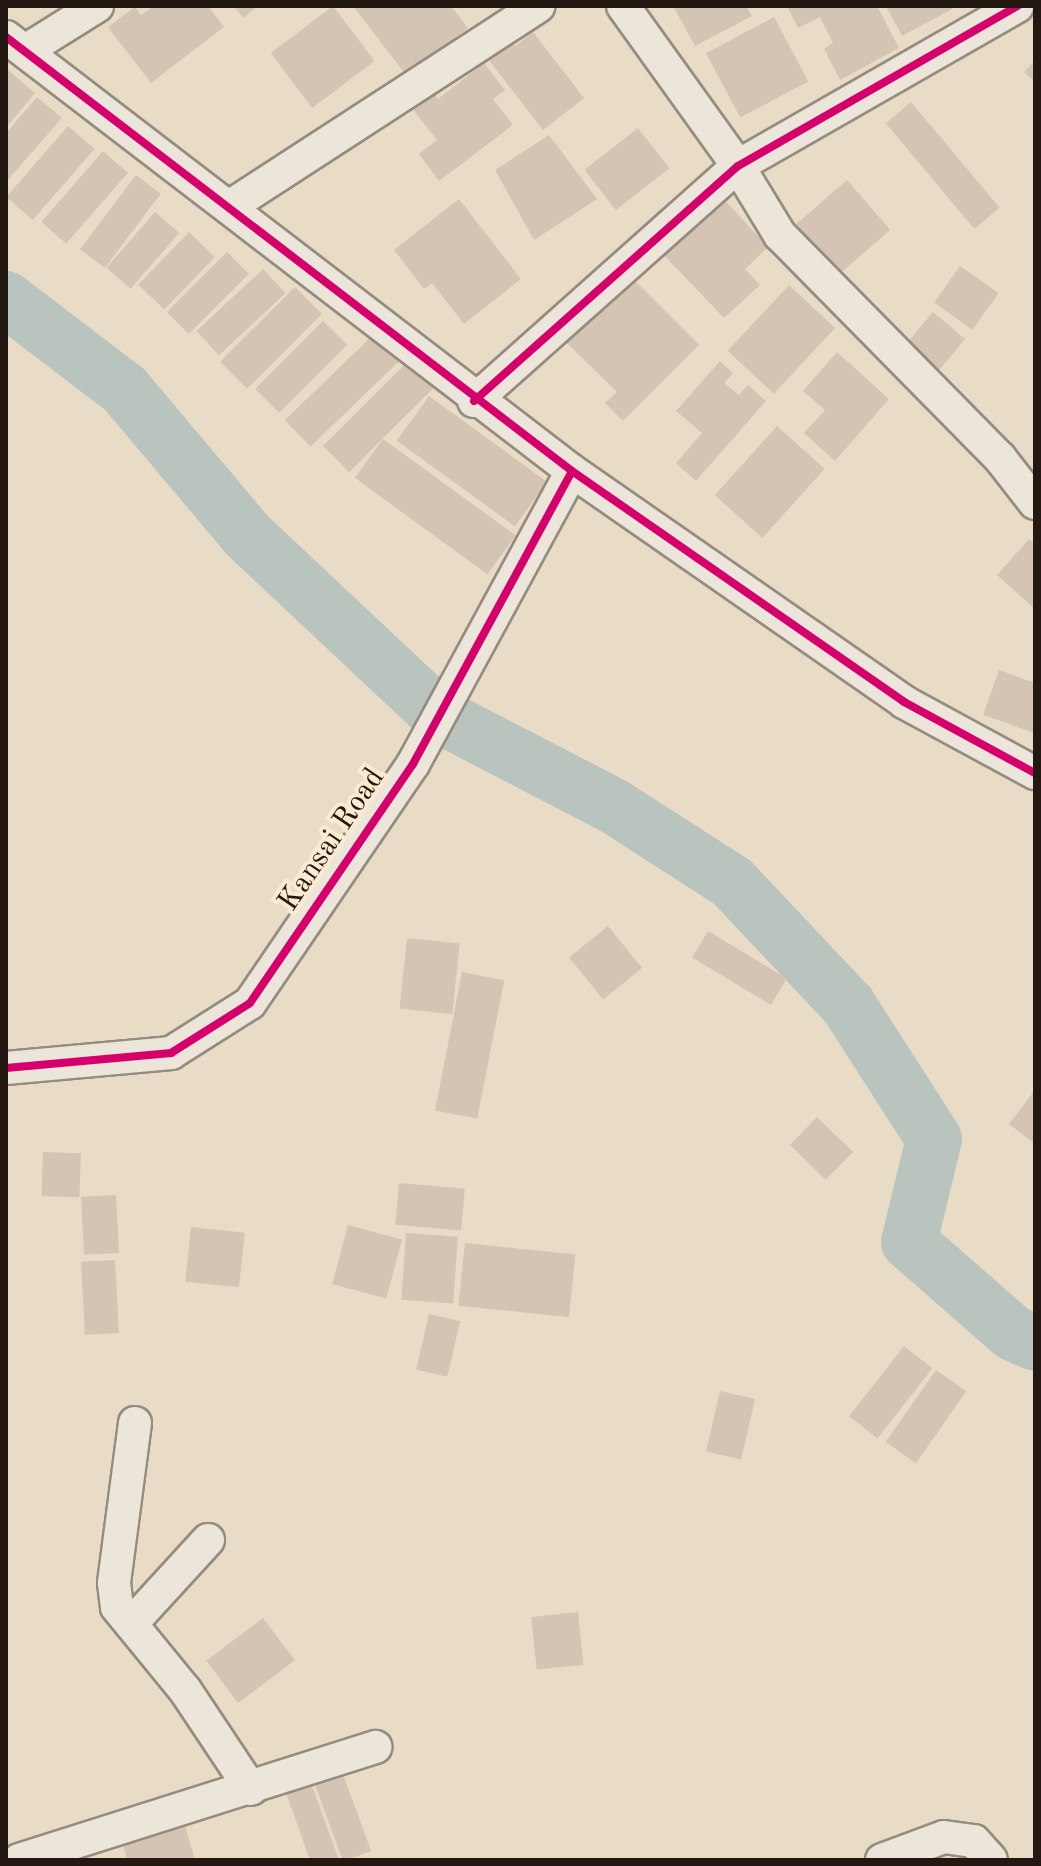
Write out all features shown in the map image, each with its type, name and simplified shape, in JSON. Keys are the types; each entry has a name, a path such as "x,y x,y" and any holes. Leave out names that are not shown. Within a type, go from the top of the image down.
{"street":[{"path":"97,6 16,44 474,401 904,702 1035,773"},
{"path":"229,207 538,6"},
{"path":"623,6 738,166 780,235 1000,458 1035,503"},
{"path":"474,401 738,166 1017,6"},
{"name":"Kansai Road","path":"6,1068 171,1053 250,1003 413,764 572,471"},
{"path":"135,1423 114,1583 117,1607 185,1690 251,1789"},
{"path":"131,1624 208,1540"},
{"path":"19,1860 376,1747"},
{"path":"882,1860 944,1837 974,1841 991,1860"}],"building":[{"path":"154,6 208,6 224,27 151,83 108,27 135,7 141,15"},
{"path":"234,6 258,6 243,18"},
{"path":"333,6 375,61 312,108 271,53"},
{"path":"353,6 451,6 468,28 407,76"},
{"path":"673,6 746,6 752,16 695,46"},
{"path":"877,6 899,48 840,80 824,49 833,43 820,17 798,28 788,8"},
{"path":"886,6 958,6 902,36"},
{"path":"774,17 808,81 740,118 706,53"},
{"path":"533,32 584,98 543,130 484,54 507,36 515,46"},
{"path":"1035,60 1035,82 1024,72"},
{"path":"484,63 505,90 493,99 513,125 439,181 419,154 437,140 407,102 428,86 438,99"},
{"path":"6,68 35,93 6,128"},
{"path":"37,97 62,118 6,182 6,133"},
{"path":"911,102 1000,208 974,229 886,123"},
{"path":"68,126 94,149 33,220 6,197"},
{"path":"638,128 669,168 616,210 584,170"},
{"path":"549,135 597,199 534,240 495,170"},
{"path":"103,151 128,173 66,244 41,222"},
{"path":"136,175 161,194 105,268 80,249"},
{"path":"847,180 890,230 834,278 791,229"},
{"path":"722,197 768,247 745,269 760,285 724,318 662,253"},
{"path":"459,199 521,279 464,324 432,283 424,289 394,250"},
{"path":"155,212 179,233 131,289 106,268"},
{"path":"189,232 215,257 164,310 138,285"},
{"path":"227,252 249,274 189,334 167,312"},
{"path":"960,266 999,293 973,330 934,303"},
{"path":"263,269 286,293 219,355 196,331"},
{"path":"629,275 699,345 623,421 605,403 617,392 564,340"},
{"path":"789,285 835,328 774,394 728,351"},
{"path":"295,287 322,314 247,389 220,362"},
{"path":"933,312 965,339 936,374 903,347"},
{"path":"323,321 347,345 279,413 255,389"},
{"path":"374,334 400,361 311,447 285,420"},
{"path":"837,352 889,399 835,461 804,433 825,410 803,391"},
{"path":"410,359 436,385 349,472 323,446"},
{"path":"720,361 733,373 724,383 739,395 748,385 766,401 696,481 676,463 702,433 676,411"},
{"path":"429,396 547,482 515,526 397,440"},
{"path":"777,426 825,469 762,538 715,495"},
{"path":"383,439 516,535 487,574 355,478"},
{"path":"1029,539 1035,544 1035,609 997,575"},
{"path":"999,670 1035,683 1035,733 983,715"},
{"path":"608,926 642,968 603,999 569,957"},
{"path":"708,931 787,978 771,1005 692,958"},
{"path":"407,938 460,944 452,1014 400,1009"},
{"path":"462,972 504,980 477,1119 435,1110"},
{"path":"1035,1090 1035,1144 1009,1124"},
{"path":"817,1117 853,1152 826,1180 790,1145"},
{"path":"43,1152 81,1153 79,1197 41,1196"},
{"path":"399,1183 465,1189 461,1231 395,1225"},
{"path":"116,1195 119,1253 84,1255 81,1197"},
{"path":"348,1225 402,1239 386,1298 332,1284"},
{"path":"191,1227 245,1233 239,1287 185,1282"},
{"path":"406,1233 458,1237 453,1303 401,1300"},
{"path":"465,1243 575,1255 569,1317 458,1306"},
{"path":"115,1260 119,1333 85,1335 81,1262"},
{"path":"429,1314 460,1321 447,1377 416,1370"},
{"path":"904,1346 932,1368 878,1438 849,1416"},
{"path":"936,1370 966,1391 916,1463 886,1442"},
{"path":"720,1391 755,1399 741,1460 706,1451"},
{"path":"578,1612 584,1665 537,1670 531,1617"},
{"path":"263,1618 295,1660 238,1703 206,1661"},
{"path":"343,1774 371,1851 342,1860 315,1784"},
{"path":"311,1783 339,1860 310,1860 286,1793"},
{"path":"184,1822 195,1860 127,1860 122,1840"}],"waterway":[{"path":"6,299 125,390 247,535 440,716 612,805 732,882 848,1005 934,1139 909,1242 1013,1333 1035,1343"}],"cycle path":[{"path":"474,401 738,166 1017,6"},
{"path":"6,37 572,471 904,702 1035,773"},
{"path":"6,1068 171,1053 250,1003 413,764 572,471"}]}
